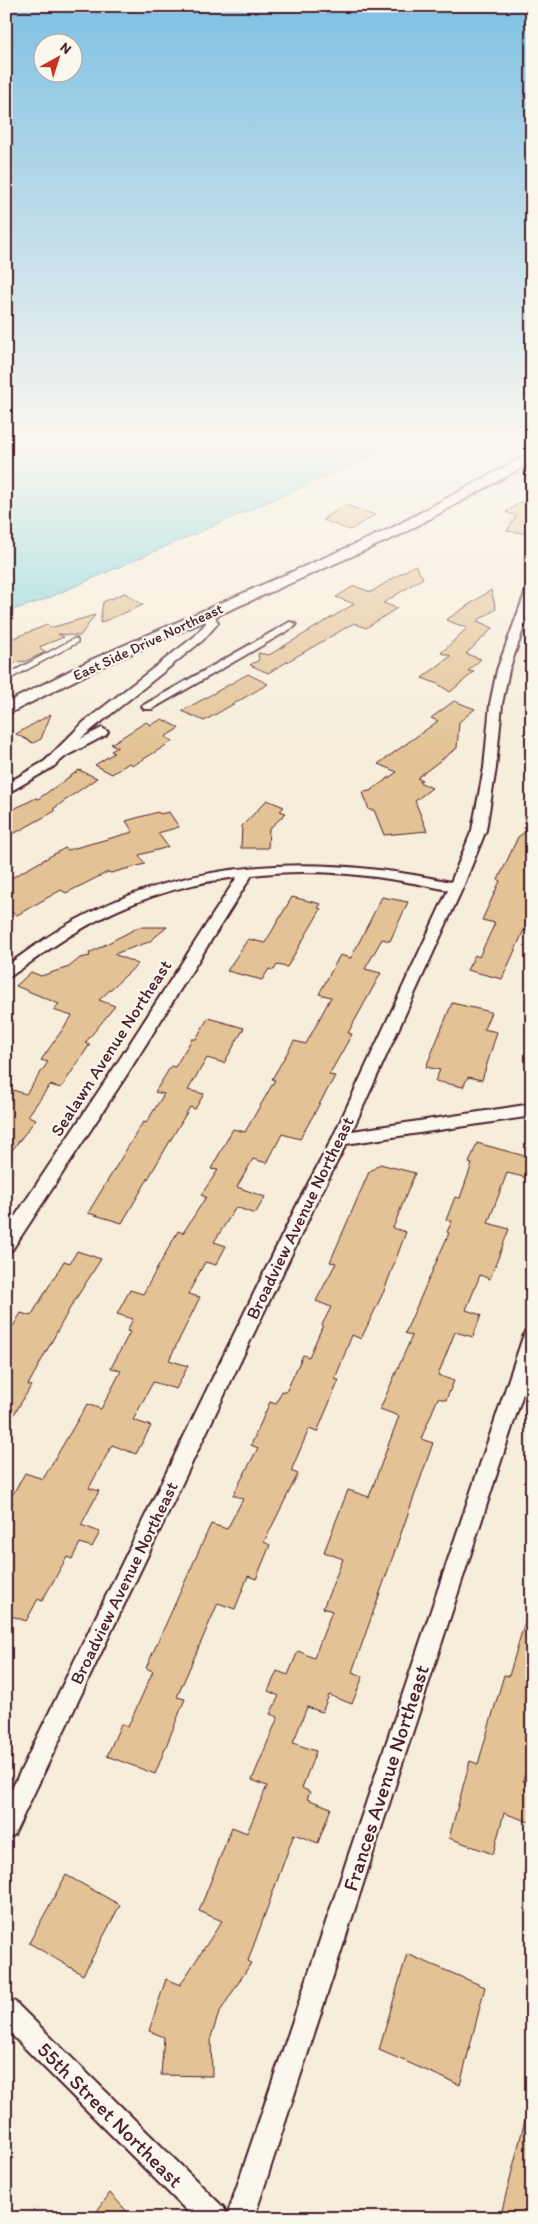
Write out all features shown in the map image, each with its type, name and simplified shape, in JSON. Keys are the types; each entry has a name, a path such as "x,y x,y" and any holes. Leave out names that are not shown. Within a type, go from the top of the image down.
{"main road":[{"name":"East Side Drive Northeast","path":"6,710 99,662 367,544"}],"street":[{"name":"Broadview Avenue Northeast","path":"6,1827 300,1217 340,1139 456,887 479,830 490,768 496,704 504,670 527,613 532,588"},
{"path":"6,790 49,764 62,753 76,736 205,632 212,623 208,614"},
{"path":"148,706 290,625"},
{"path":"136,686 163,696"},
{"path":"62,753 102,732"},
{"path":"6,973 81,922 134,897 200,879 248,871 289,868 344,868 387,873 456,887"},
{"name":"Sealawn Avenue Northeast","path":"6,1245 120,1072 248,871"},
{"path":"340,1139 532,1110"},
{"name":"Frances Avenue Northeast","path":"240,2218 532,1337"},
{"name":"55th Street Northeast","path":"6,2012 214,2218"}],"lane":[{"path":"6,678 75,641"}],"water":[{"path":"6,544 172,544 41,601 6,612"}],"building":[{"path":"415,565 423,578 383,603 397,608 366,628 354,623 268,673 250,665 259,660 258,653 269,655 354,604 336,597 354,586 371,592"},
{"path":"491,590 496,609 477,621 493,628 466,654 481,659 468,671 474,672 450,692 438,684 422,678 451,656 441,653 467,628 446,620"},
{"path":"125,593 143,605 100,623 103,602"},
{"path":"95,615 80,636 58,634 64,637 39,647 46,652 24,662 6,666 6,641 47,625 50,628"},
{"path":"248,674 268,684 204,721 182,711"},
{"path":"454,701 475,709 459,722 457,748 417,778 422,780 419,782 432,788 415,801 427,831 384,835 374,810 369,810 363,792 370,791 397,772 378,764 438,721 431,718"},
{"path":"51,714 41,739 33,743 16,734"},
{"path":"162,719 179,728 165,737 173,741 134,765 129,763 112,774 95,765 114,753 111,751 118,747 111,744 146,722 151,725"},
{"path":"79,770 97,778 53,809 55,811 6,838 6,813 36,798 38,799"},
{"path":"267,800 284,807 280,811 286,813 269,829 268,848 241,848 242,826"},
{"path":"158,812 160,814 169,812 179,827 158,833 168,847 139,855 145,864 111,873 108,872 66,893 61,890 17,915 6,909 6,881 65,848 68,850 133,832 126,821"},
{"path":"532,827 532,932 524,930 502,979 467,970 475,955 479,957 495,923 482,920 500,881 498,880 518,837"},
{"path":"292,897 321,904 318,908 321,909 287,967 277,965 274,970 269,969 262,980 227,971 248,939 265,943"},
{"path":"382,897 408,902 390,941 382,939 365,969 381,973 348,1033 352,1034 329,1075 335,1076 300,1139 282,1134 267,1163 253,1159 237,1187 265,1197 255,1214 236,1207 214,1242 226,1246 216,1265 205,1262 188,1294 200,1297 169,1360 188,1366 176,1389 153,1382 133,1420 151,1426 136,1454 112,1445 89,1488 99,1491 81,1525 100,1532 92,1547 80,1543 72,1559 67,1557 42,1601 38,1599 26,1621 6,1614 6,1506 25,1473 43,1479 87,1404 101,1409 121,1371 111,1368 130,1332 127,1331 133,1319 117,1314 130,1290 143,1294 178,1231 183,1233 206,1197 201,1195 218,1170 211,1169 233,1129 245,1132 275,1080 272,1079 294,1041 306,1044 331,997 319,994 340,955 351,958"},
{"path":"139,927 167,927 149,942 114,954 138,964 99,1000 115,1006 85,1043 90,1044 61,1088 50,1085 28,1116 36,1119 6,1158 6,1088 26,1094 48,1062 41,1060 72,1016 53,1010 59,1004 16,986 31,972 41,976 69,967 80,958 90,956 89,953"},
{"path":"452,1003 491,1012 484,1029 497,1032 482,1080 468,1077 463,1087 435,1081 440,1070 426,1067"},
{"path":"208,1018 244,1028 224,1063 207,1058 188,1090 204,1094 195,1109 190,1107 122,1223 88,1213 143,1122 146,1123 164,1094 155,1092 171,1066 175,1067 192,1039 196,1039"},
{"path":"477,1143 532,1158 532,1179 507,1173 488,1223 509,1229 490,1279 480,1275 466,1310 481,1315 473,1337 455,1332 438,1375 454,1381 446,1400 438,1398 421,1439 433,1443 352,1672 363,1676 352,1704 329,1695 322,1712 307,1707 293,1743 316,1751 302,1788 310,1792 307,1799 331,1808 318,1843 294,1834 248,1961 251,1963 219,2013 211,2037 212,2076 161,2075 164,2037 149,2031 166,1979 180,1985 222,1921 199,1911 232,1827 247,1833 267,1786 252,1780 278,1717 270,1714 279,1696 268,1691 277,1671 288,1675 298,1651 314,1658 332,1611 323,1608 343,1559 324,1552 348,1490 369,1497 399,1416 380,1409 412,1336 405,1333 449,1233 447,1232 452,1221 446,1220 455,1197 460,1198 472,1164 469,1163"},
{"path":"380,1164 415,1173 393,1228 406,1232 384,1291 361,1339 352,1335 335,1379 339,1380 317,1432 309,1429 291,1471 298,1474 264,1542 270,1545 256,1579 248,1576 235,1609 218,1603 177,1697 185,1699 155,1774 107,1756 121,1724 128,1727 153,1671 146,1668 211,1524 227,1529 243,1499 233,1495 258,1448 251,1445 270,1402 276,1404 282,1391 286,1392 303,1355 309,1357 331,1307 316,1301 336,1263 330,1262 369,1172"},
{"path":"77,1251 101,1259 70,1308 28,1385 31,1386 6,1428 6,1338 21,1313 31,1316 64,1261 70,1263"},
{"path":"527,1614 532,1614 532,1749 523,1781 532,1785 532,1823 504,1813 493,1854 449,1838 470,1761 478,1764 504,1675 509,1676"},
{"path":"66,1875 120,1905 83,1975 29,1943"},
{"path":"407,1954 485,1987 460,2085 379,2050"},
{"path":"526,2116 532,2117 532,2218 500,2218"},
{"path":"110,2193 133,2218 92,2218"}]}
